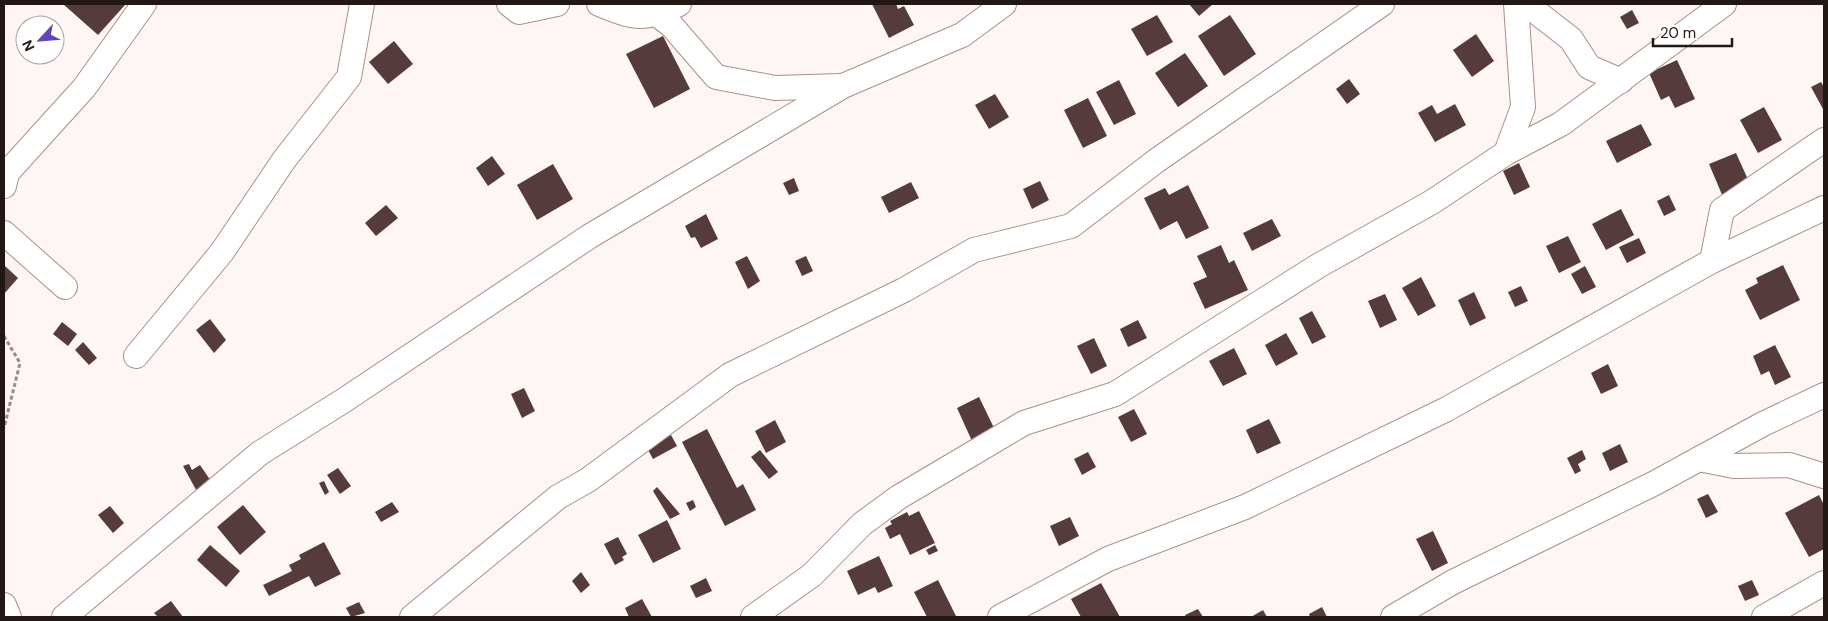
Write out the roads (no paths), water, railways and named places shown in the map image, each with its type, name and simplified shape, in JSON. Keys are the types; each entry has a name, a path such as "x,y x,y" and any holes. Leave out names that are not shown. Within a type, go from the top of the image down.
{"street":[{"path":"4,186 7,173 84,88 144,4"},
{"path":"136,356 222,252 284,160 349,77 362,4"},
{"path":"509,4 519,12 557,4"},
{"path":"599,4 630,17 651,9 679,4"},
{"path":"64,617 260,453 343,401 590,236 843,86 962,35 1004,4"},
{"path":"412,617 558,497 588,480 730,375 904,290 974,250 1071,226 1156,161 1382,4"},
{"path":"1506,153 1523,107 1516,4"},
{"path":"1526,4 1571,39 1589,66 1621,81"},
{"path":"753,617 812,575 862,524 899,497 951,468 1024,423 1115,394 1318,266 1432,202 1506,153 1561,124 1724,4"},
{"path":"651,9 671,25 716,77 775,88 843,86"},
{"path":"1712,261 1722,210 1824,140"},
{"path":"1000,617 1108,559 1244,507 1445,410 1712,261 1824,208"},
{"path":"4,233 66,286"},
{"path":"1393,617 1453,582 1699,459 1763,424 1824,395"},
{"path":"1699,459 1734,466 1788,465 1824,476"},
{"path":"1764,617 1818,588"},
{"path":"4,605 9,617"}]}
